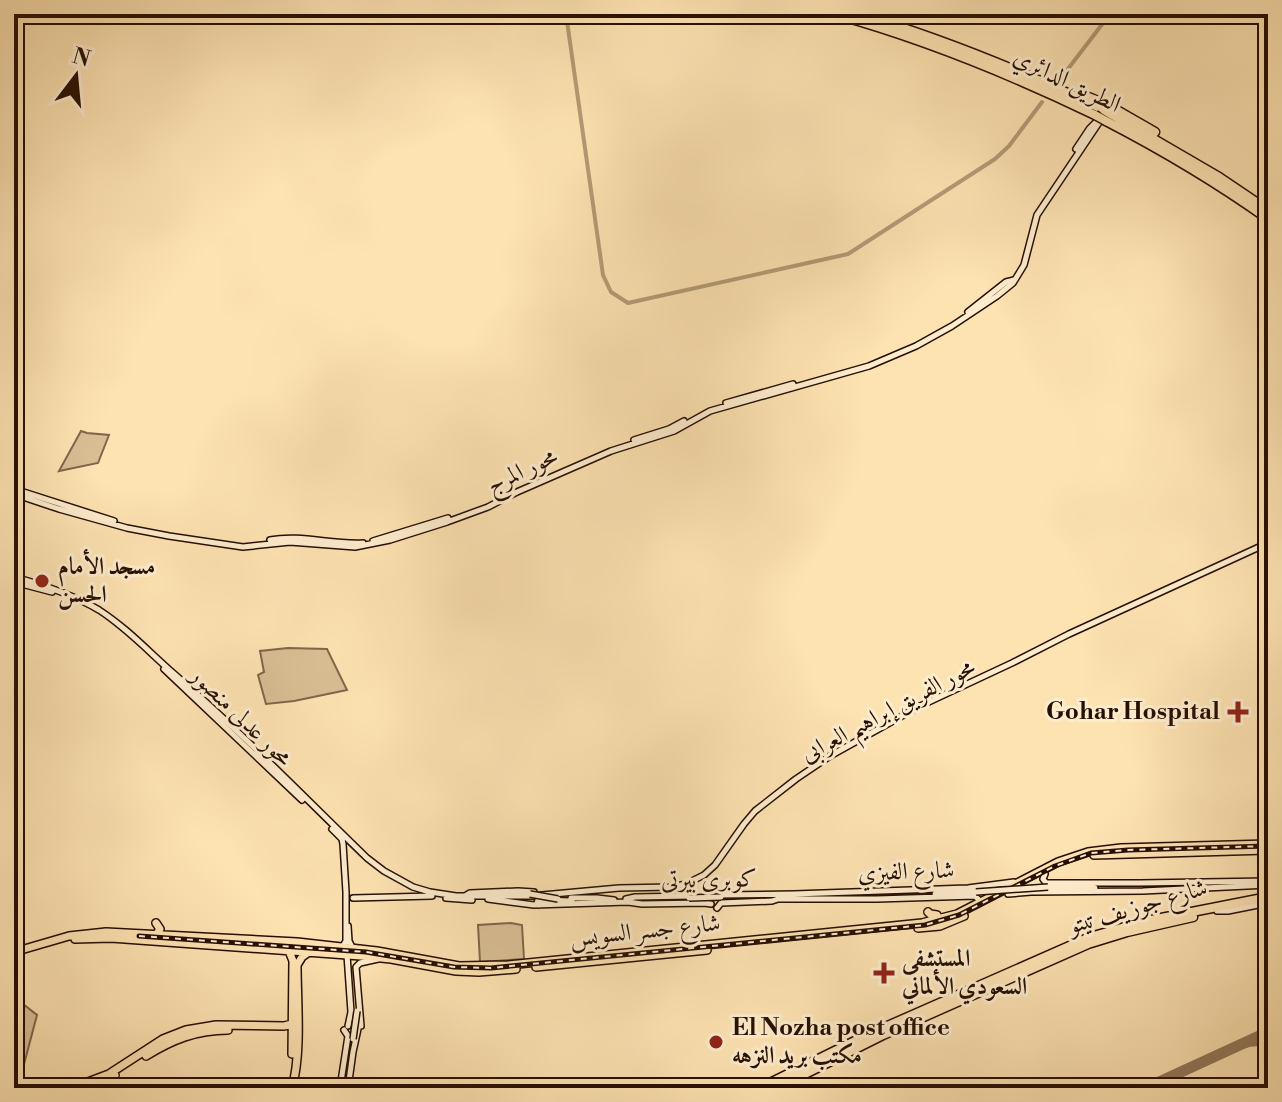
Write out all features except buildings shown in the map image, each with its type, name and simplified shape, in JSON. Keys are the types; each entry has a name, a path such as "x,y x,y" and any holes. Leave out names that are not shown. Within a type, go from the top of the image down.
{"highway":[{"name":"الطريق الدائري","path":"834,14 956,50"},
{"name":"الطريق الدائري","path":"859,14 1053,90 1169,146 1268,219"},
{"path":"1053,90 1076,92 1103,115"},
{"name":"الطريق الدائري","path":"1103,115 1268,210"},
{"path":"1217,909 1267,897"},
{"name":"شارع جوزيف تيتو","path":"760,1088 854,1041 1092,936 1136,924 1217,909"},
{"name":"شارع جوزيف تيتو","path":"777,1088 883,1035 1088,944 1217,909"},
{"path":"854,1041 861,1033"}],"main road":[{"name":"محور المرج","path":"14,492 110,522 241,544 290,537 370,542 477,508 600,452 673,429 714,406 831,375 905,350 984,306 1010,287 1023,267 1034,215 1103,115"},
{"name":"محور الفريق إبراهيم العرابى","path":"694,883 715,865 752,815 796,779 851,744 918,707 1268,544"},
{"name":"محور عدلى منصور","path":"14,579 64,593 100,611 130,633 344,839 387,872 424,893"},
{"name":"محور عدلى منصور","path":"14,579 58,594 104,617 128,635 279,768 344,839"},
{"name":"محور الفريق إبراهيم العرابى","path":"424,893 459,900 554,898 680,887 694,883 718,867 754,816 826,763 901,718 1157,595"},
{"path":"175,674 192,683"},
{"path":"851,744 871,726"},
{"path":"344,839 348,947 356,1013 355,1021 350,1019"},
{"name":"شارع جسر السويس","path":"14,954 75,939 160,935 271,945 289,951 348,947 361,956 456,971 508,967 778,940 939,920 957,914 977,894 1019,882 1088,852 1268,847"},
{"name":"شارع جسر السويس","path":"778,940 940,926 1008,894 1047,882 1059,864"},
{"path":"977,894 1019,882"},
{"path":"861,896 977,894 1047,882 1122,886 1140,883 1266,884"},
{"path":"1038,892 1035,888 1037,884 1047,882 1145,892"},
{"path":"1008,894 1145,892 1266,884"},
{"path":"1266,884 1267,897"},
{"name":"محور الفريق إبراهيم العرابى","path":"424,893 466,896 680,887"},
{"name":"شارع الفيزي","path":"791,894 845,893 861,896 968,888 977,894"},
{"path":"346,892 353,898"},
{"path":"348,947 347,900 424,893"},
{"path":"466,896 530,894 554,898"},
{"name":"كوبرى بيرتى","path":"719,901 786,897 791,894"},
{"path":"702,896 719,901"},
{"name":"كوبرى بيرتى","path":"628,901 861,896"},
{"path":"539,905 538,900 554,898 628,901"},
{"path":"488,899 539,905 628,901"},
{"path":"690,900 719,901"},
{"path":"928,912 937,915 939,920"},
{"path":"160,923 160,935"},
{"name":"شارع جسر السويس","path":"14,954 53,935 89,933 103,928 135,937 348,947 459,966 508,967"},
{"path":"289,951 295,963 297,1034 295,1074 290,1088"},
{"path":"290,1088 289,1028 295,963 309,952"},
{"path":"352,1032 354,962 361,956"},
{"path":"353,971 359,963 382,958"},
{"path":"340,1088 356,1013"},
{"path":"348,1088 356,1013"},
{"path":"85,1088 175,1040 198,1032 222,1027 289,1028"},
{"path":"72,1088 110,1076"},
{"path":"79,1088 110,1076"},
{"path":"93,1088 110,1076"}],"shaded area":[{"path":"81,431 109,435 98,463 59,471"},
{"path":"327,649 347,690 266,704 258,675 264,672 260,651"},
{"path":"478,925 522,925 524,959 480,962"},
{"path":"14,997 37,1015 22,1072 14,1078"}],"waterway":[{"path":"566,14 603,275 611,292 628,303 848,254 995,159 1009,146 1042,102"},
{"path":"1058,82 1110,14"}],"taxiway":[{"path":"1224,1052 1268,1043"},
{"path":"1261,1088 1268,1085"}],"runway":[{"path":"1146,1088 1268,1032"}],"railway":[{"path":"14,28 22,14"},
{"path":"139,936 366,952 454,967 491,968 925,925 959,915 1055,866 1091,853 1268,846"}],"place":[{"name":"مسجد الأمام الحسن","path":"42,581"},
{"name":"Gohar Hospital","path":"1238,712"},
{"name":"المستشفى السعودي الألماني","path":"884,973"},
{"name":"El Nozha post office مكتب بريد النزهه","path":"716,1042"}]}
